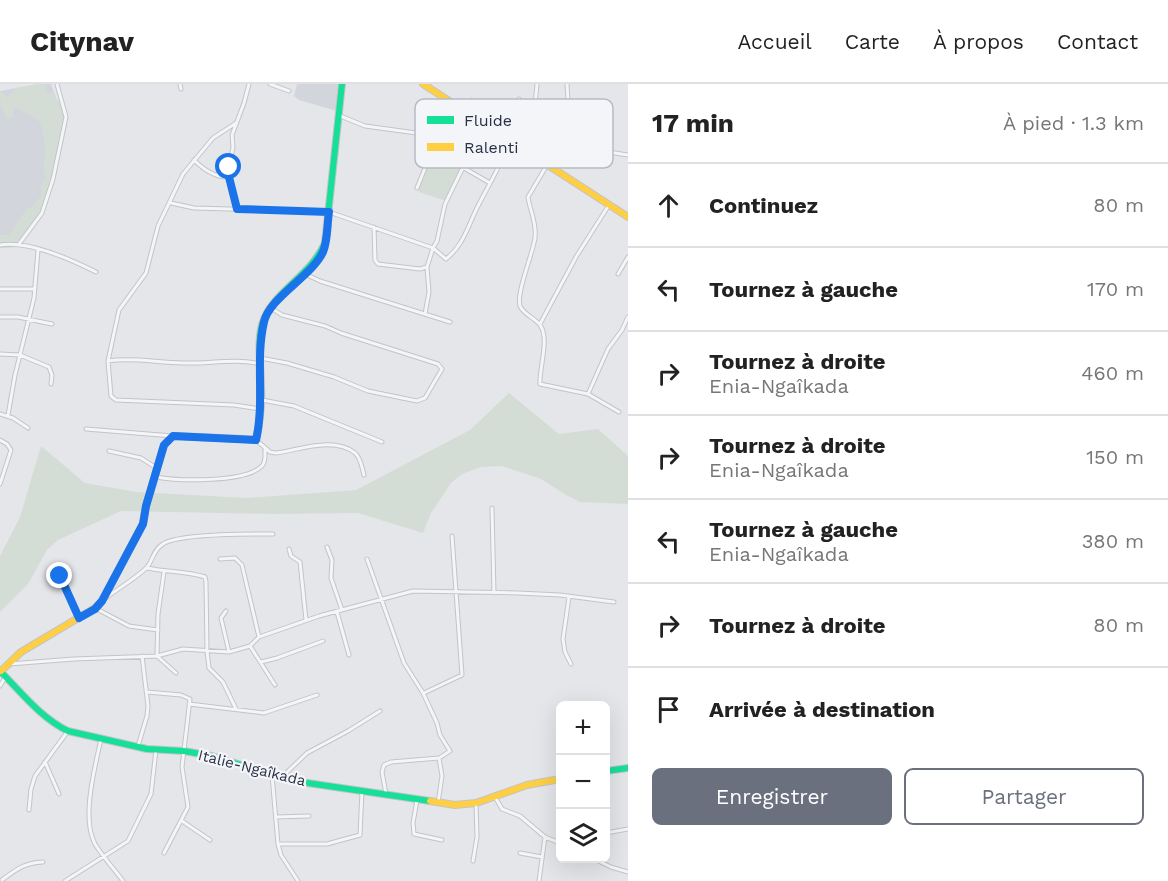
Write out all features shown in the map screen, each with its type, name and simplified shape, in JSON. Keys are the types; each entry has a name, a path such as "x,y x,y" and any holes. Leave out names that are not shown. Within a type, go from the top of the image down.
{"street":[{"path":"19,244 42,213 53,179 66,117 57,84"},
{"path":"180,84 181,89"},
{"path":"237,209 229,177 233,147 232,135 249,84"},
{"path":"270,84 289,91"},
{"path":"256,440 262,400 261,361 264,320 271,308 322,254 325,243 342,84"},
{"path":"423,84 446,99"},
{"path":"536,99 537,84"},
{"path":"567,84 568,99"},
{"path":"338,115 365,126 415,133"},
{"path":"236,123 213,138 183,174 158,226 146,273 119,310 108,361 111,396 116,400 260,408"},
{"path":"613,152 628,155"},
{"path":"194,159 220,178 229,177"},
{"path":"417,188 425,168"},
{"path":"424,314 429,292 427,267 437,241 445,204 464,168 490,183"},
{"path":"170,203 194,208 329,212 433,248 445,259 449,258 465,237 479,204 499,168"},
{"path":"544,168 528,197 536,237 523,279 520,302 522,309 540,324 544,336 540,384 588,394 619,412"},
{"path":"552,168 627,215"},
{"path":"540,324 576,257 609,205"},
{"path":"375,227 375,256 378,264 420,269 427,267"},
{"path":"0,245 19,244 96,272"},
{"path":"8,415 35,289 38,250"},
{"path":"618,274 628,257"},
{"path":"304,274 450,322"},
{"path":"0,289 35,289"},
{"path":"108,361 120,359 185,363 232,360 287,363 334,377 368,391 417,401 425,398 442,369 438,364 324,326 282,315 271,308"},
{"path":"0,317 29,319 52,324"},
{"path":"588,394 608,349 622,330 628,317"},
{"path":"0,354 20,355 48,367 52,375 51,384"},
{"path":"262,400 294,406 382,442"},
{"path":"0,414 8,415 28,428"},
{"path":"86,429 256,440 270,453 308,447 338,446 355,453 360,460 364,475"},
{"path":"102,601 143,524 164,445 173,436"},
{"path":"0,440 11,450 2,469 0,484"},
{"path":"156,477 172,480 235,477 261,468 264,464 265,447"},
{"path":"109,452 141,458 158,469"},
{"path":"492,508 494,593"},
{"path":"0,686 2,673 21,652 95,609 102,601 147,568 157,549 170,541 236,534 273,534"},
{"path":"423,693 462,675 452,536"},
{"path":"327,547 332,560 331,578 342,610"},
{"path":"290,549 293,559 300,562 306,621"},
{"path":"220,559 235,558 243,565 259,637"},
{"path":"367,559 380,601 404,663 423,693 440,735 450,749 450,753 439,758 391,762 384,765 382,772 386,795"},
{"path":"147,568 164,572 195,574 204,578 209,668 223,682 236,709"},
{"path":"164,572 158,630 158,656 176,673"},
{"path":"60,576 79,618"},
{"path":"9,664 158,656 183,649 229,652 250,646 259,637 306,621 413,591 518,592 614,602"},
{"path":"569,597 563,639 565,652 571,664"},
{"path":"95,609 129,626 158,630"},
{"path":"226,611 221,618 229,652"},
{"path":"337,612 349,655"},
{"path":"261,662 323,641"},
{"path":"250,646 275,685"},
{"path":"138,746 147,716 147,692 142,656"},
{"name":"Italie-Ngaîkada","path":"2,673 42,713 56,725 68,731 156,750 184,751 272,773 294,781 455,805 476,803 527,785 556,780"},
{"path":"147,692 188,697 189,704 183,778 188,802 182,821 164,853"},
{"path":"189,704 264,713 317,695"},
{"path":"282,777 307,753 380,711"},
{"path":"28,810 30,789 35,776 68,731"},
{"path":"101,739 93,775 91,831 95,844 123,881"},
{"path":"65,881 128,841 151,794 156,750"},
{"path":"438,804 442,776 439,758"},
{"path":"45,762 59,794"},
{"path":"610,770 628,768"},
{"path":"272,773 278,844 281,855 298,881"},
{"path":"278,844 327,844 360,835 362,791"},
{"path":"495,797 500,807 520,816 545,837 556,841"},
{"path":"417,800 412,830 414,834 442,840"},
{"path":"472,861 477,837 476,803"},
{"path":"276,817 309,816"},
{"path":"182,821 210,840"},
{"path":"610,832 628,829"},
{"path":"539,881 545,837"},
{"path":"520,853 543,857"},
{"path":"2,879 21,866 43,862"},
{"path":"602,863 628,872"}],"shaded area":[{"path":"44,84 48,93 54,92 62,105 65,117 54,171 39,219 17,247 0,248 0,235 9,235 26,210 33,206 41,196 42,185 46,177 43,166 45,145 40,122 22,110 14,108 13,117 9,119 4,113 0,91 7,97 17,88"},
{"path":"51,84 56,98 62,105 54,171 17,247 0,248 0,91"},
{"path":"297,84 341,84 337,111 299,100 294,96"},
{"path":"425,168 462,168 446,201 419,192 419,182"},
{"path":"509,393 559,434 598,429 628,456 628,504 580,502 541,479 502,466 481,467 462,474 451,483 431,513 423,533 358,513 121,511 58,540 47,550 28,584 0,612 0,556 20,517 41,446 85,483 137,492 247,498 356,490 470,430"}],"traffic: fast":[{"path":"244,439 256,440 259,426 260,343 264,319 277,299 311,264 325,243 342,84"},
{"path":"0,671 40,712 68,731 147,749 184,751 212,756 294,781 430,801"},
{"path":"610,770 628,768"}],"traffic: slow":[{"path":"423,84 446,99"},
{"path":"552,168 628,217"},
{"path":"1,671 21,652 95,608 102,601 143,524 164,445 173,436 244,439"},
{"path":"430,801 455,805 476,803 527,785 556,780"}],"route":[{"path":"60,576 79,618 95,609 102,601 143,524 164,445 173,436 256,440 262,400 261,358 264,320 271,308 322,254 329,212 237,209 228,173 229,167"}]}
